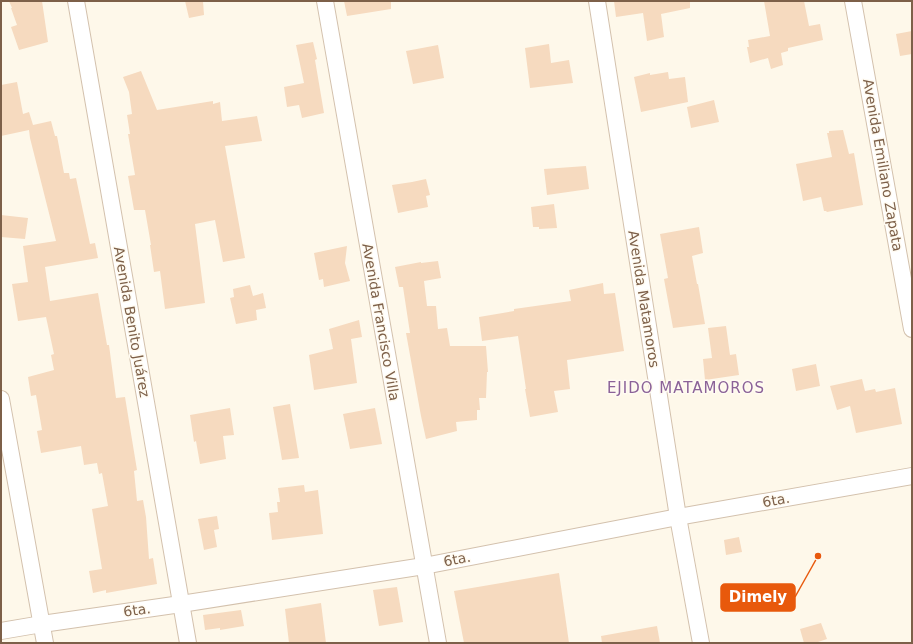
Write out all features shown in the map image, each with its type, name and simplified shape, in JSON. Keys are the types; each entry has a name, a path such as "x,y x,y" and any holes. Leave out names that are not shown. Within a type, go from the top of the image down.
{"street":[{"name":"Avenida Benito Juárez","path":"76,1 188,643"},
{"name":"Avenida Francisco Villa","path":"324,1 438,643"},
{"name":"Avenida Matamoros","path":"597,1 678,517 701,643"},
{"name":"Avenida Emiliano Zapata","path":"853,1 912,329"},
{"path":"1,399 45,643"},
{"name":"6ta.","path":"1,631 424,566 678,517 912,476"}],"building":[{"path":"9,1 42,1 48,42 19,50 11,27 17,25"},
{"path":"185,1 203,1 204,15 189,18"},
{"path":"344,1 391,1 391,9 347,16"},
{"path":"614,1 690,1 690,8 661,14 664,37 647,41 643,13 616,17"},
{"path":"764,1 804,1 809,26 820,24 823,40 788,48 788,51 781,53 783,65 771,69 768,58 750,63 747,47 749,47 748,40 770,36"},
{"path":"912,31 912,54 900,56 896,34"},
{"path":"313,42 317,59 315,60 324,113 302,118 299,105 287,107 284,87 304,83 296,45"},
{"path":"549,44 551,63 569,60 573,83 530,88 525,48"},
{"path":"438,45 444,78 413,84 406,51"},
{"path":"141,71 157,110 213,101 213,104 220,102 222,121 257,116 262,141 225,146 245,258 223,262 215,220 195,224 205,303 165,309 160,271 154,272 145,210 134,210 128,176 135,175 128,134 130,134 127,115 132,114 129,92 123,77"},
{"path":"668,72 669,79 685,77 688,102 641,112 634,77 650,73 650,75"},
{"path":"17,82 23,114 29,112 33,125 51,121 55,136 57,136 64,173 69,173 70,179 76,178 90,244 95,243 98,258 45,267 50,301 98,293 107,345 109,345 116,398 125,397 137,470 134,471 137,501 143,500 146,517 149,559 153,558 157,584 106,593 106,590 93,593 89,571 102,569 92,509 108,506 102,473 99,474 97,463 84,465 81,446 41,453 37,431 42,430 36,395 31,396 28,377 54,370 51,355 54,354 46,317 18,321 12,284 28,282 23,246 56,241 29,130 1,136 1,85"},
{"path":"714,100 719,122 691,128 687,107"},
{"path":"843,130 849,154 854,153 863,205 827,212 824,211 821,197 803,201 796,164 832,157 827,133 829,133 829,131"},
{"path":"586,166 589,189 547,195 544,169"},
{"path":"426,179 430,195 426,196 428,207 398,213 392,185"},
{"path":"554,204 557,228 539,229 539,227 533,227 531,207"},
{"path":"1,215 28,218 25,239 1,237"},
{"path":"699,227 703,253 692,256 705,324 673,328 664,279 668,278 660,234"},
{"path":"347,246 345,263 350,281 324,287 323,279 319,280 314,253"},
{"path":"438,261 441,278 424,281 427,306 436,306 438,329 447,328 450,346 486,346 488,372 486,398 479,398 480,410 477,410 477,420 456,422 457,431 426,439 406,333 410,333 403,287 399,287 395,267 421,262"},
{"path":"603,283 604,294 615,293 624,351 567,360 570,389 554,391 558,412 530,417 518,336 482,341 479,317 514,311 514,309 571,301 569,290"},
{"path":"250,285 253,296 263,293 266,308 256,310 257,320 236,324 230,298 234,297 233,289"},
{"path":"359,320 362,337 351,339 357,383 314,390 309,355 333,349 329,329"},
{"path":"726,326 730,355 736,354 739,375 705,380 703,359 712,358 708,328"},
{"path":"816,364 820,386 796,391 792,369"},
{"path":"862,379 865,391 875,389 876,392 895,388 902,424 856,433 850,406 837,410 830,386"},
{"path":"290,404 299,458 282,460 273,407"},
{"path":"230,408 234,435 223,436 226,459 200,464 196,441 194,442 190,415"},
{"path":"375,408 382,444 350,449 343,414"},
{"path":"304,485 305,492 318,490 323,534 272,540 269,513 278,512 277,502 280,502 278,488"},
{"path":"217,516 219,529 214,530 217,547 204,550 198,519"},
{"path":"739,537 742,552 726,555 724,540"},
{"path":"559,573 569,643 464,643 454,591"},
{"path":"397,587 403,622 379,626 373,590"},
{"path":"321,603 326,643 289,643 285,609"},
{"path":"241,610 244,626 220,630 220,628 205,630 203,615"},
{"path":"821,623 827,639 815,643 804,643 800,629"},
{"path":"657,626 660,643 602,643 601,636"}],"place":[{"name":"Dimely","path":"818,556"}],"district":[{"name":"EJIDO MATAMOROS","path":"686,388"}]}
